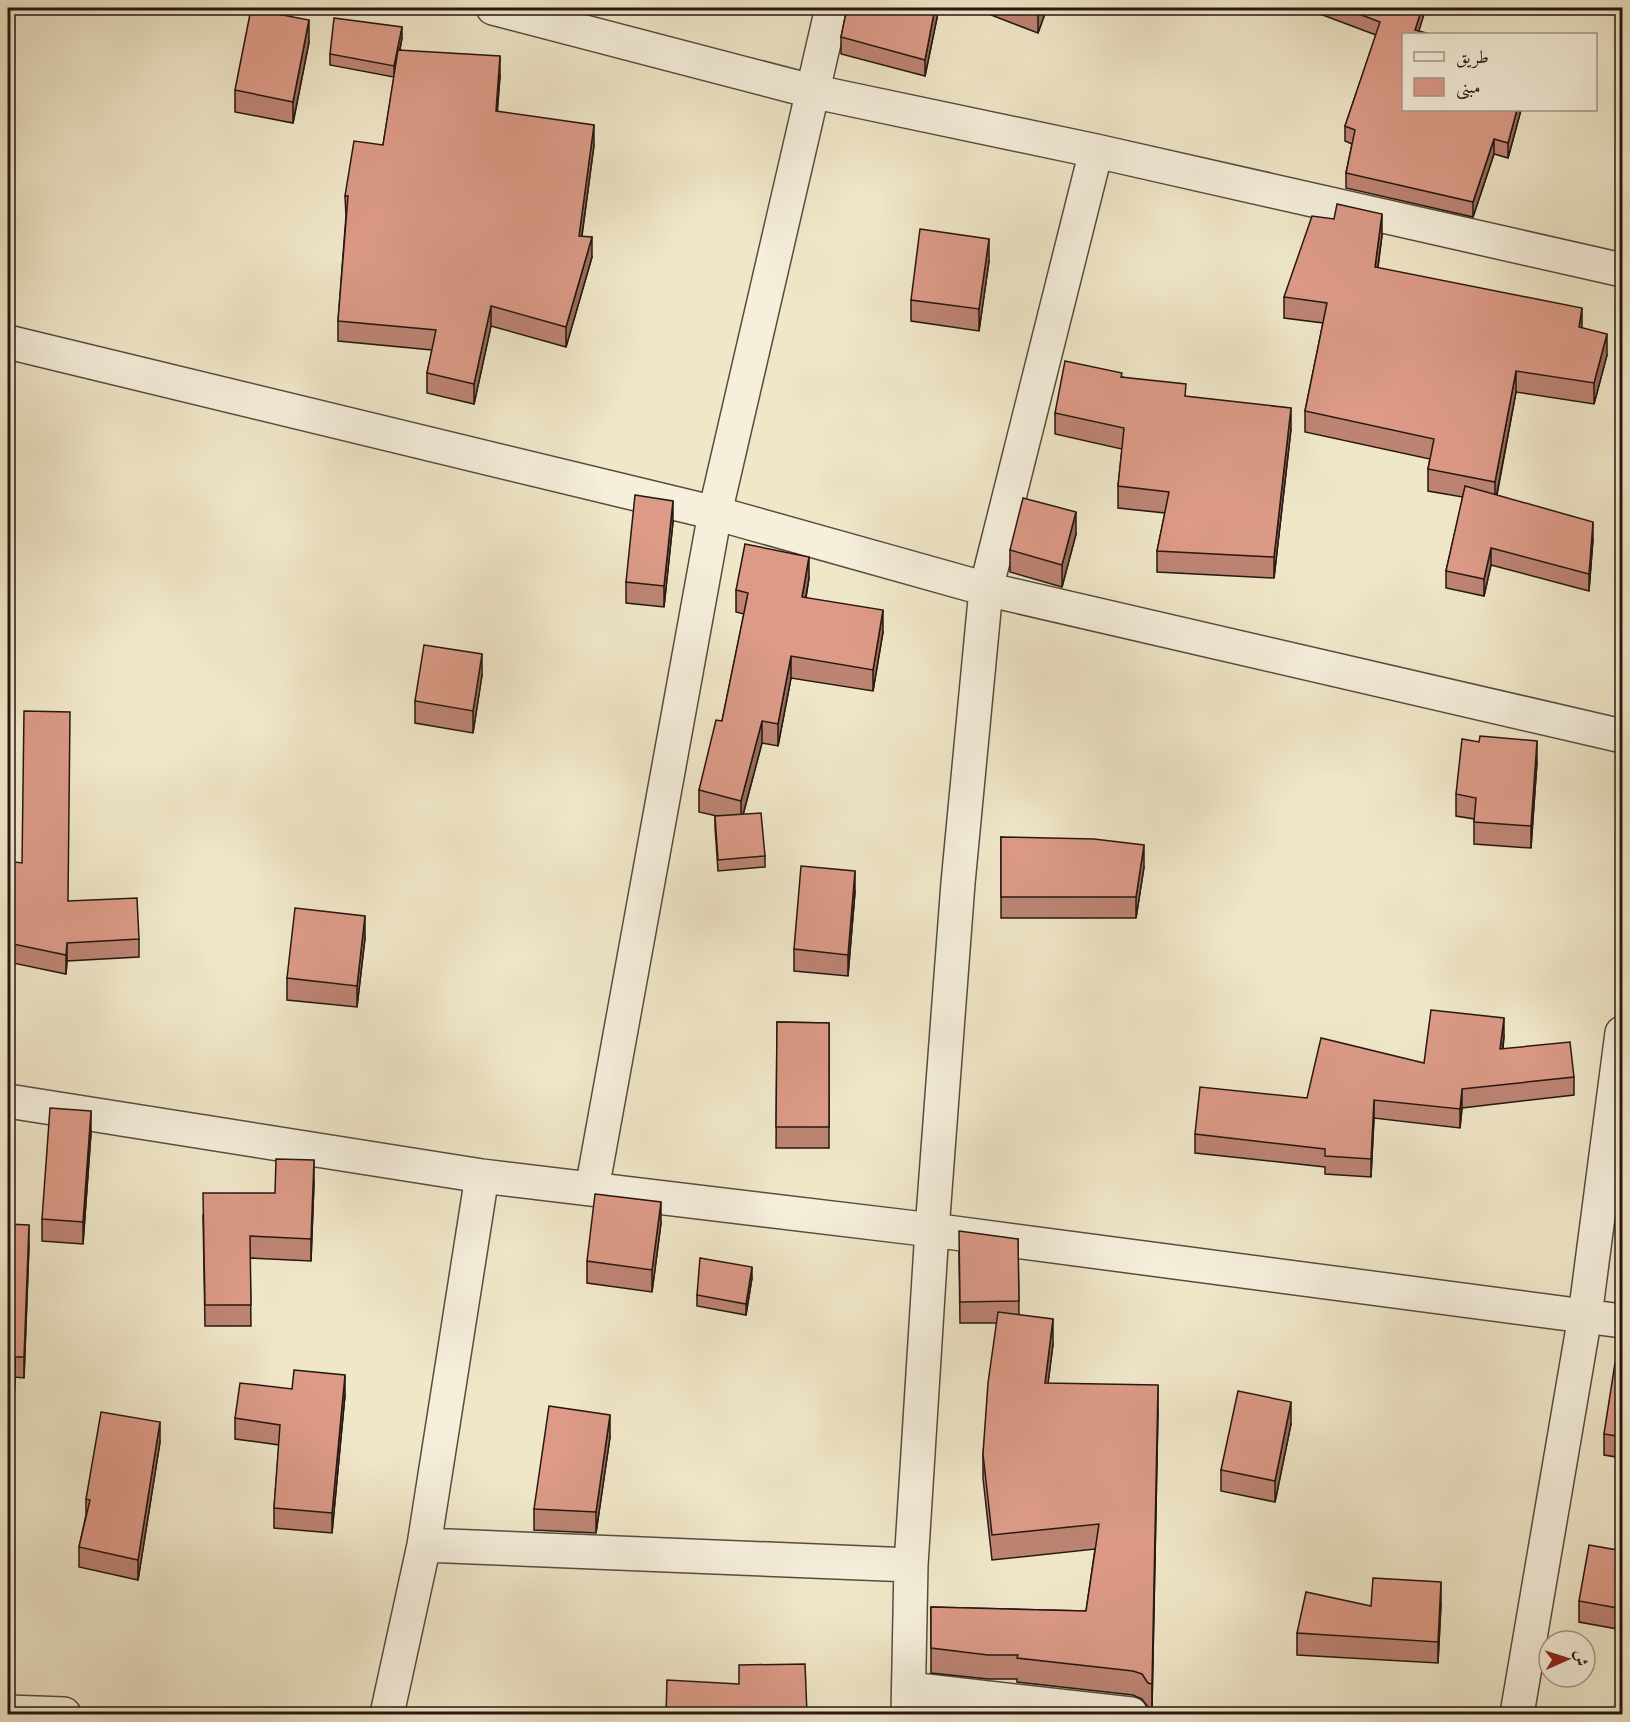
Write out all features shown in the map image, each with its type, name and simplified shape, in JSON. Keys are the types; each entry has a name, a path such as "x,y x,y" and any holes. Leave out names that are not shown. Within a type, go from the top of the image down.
{"street":[{"path":"493,8 812,91 1096,151 1623,270"},
{"path":"591,1189 716,513 832,8"},
{"path":"1096,151 986,589 958,883 932,1230 911,1565 909,1702 1131,1714"},
{"path":"8,342 716,513 986,589 1623,736"},
{"path":"1517,1714 1585,1316 1623,1033"},
{"path":"8,1101 482,1176 932,1230 1623,1321"},
{"path":"387,1714 424,1545 482,1176"},
{"path":"424,1545 911,1565"},
{"path":"8,1713 64,1714"}],"building":[{"path":"847,8 935,8 925,60 841,37"},
{"path":"1022,8 1040,8 1038,13"},
{"path":"1343,8 1422,8 1415,30 1426,33 1402,33 1402,111 1517,111 1508,143 1494,139 1473,202 1346,173 1355,130 1345,126 1380,22"},
{"path":"251,9 309,20 293,102 235,90"},
{"path":"334,18 402,27 394,66 330,54"},
{"path":"398,50 500,56 496,111 594,125 579,236 592,237 566,327 491,306 474,384 427,373 436,330 338,321 348,196 345,196 354,141 383,145"},
{"path":"1337,204 1382,214 1375,267 1582,308 1579,327 1607,334 1594,383 1516,371 1495,482 1428,469 1434,439 1305,411 1327,303 1284,297 1312,216 1334,219"},
{"path":"920,229 989,239 979,309 911,300"},
{"path":"1065,361 1122,373 1121,377 1186,384 1185,396 1291,408 1274,557 1157,551 1169,492 1118,486 1124,428 1055,413"},
{"path":"1465,486 1593,522 1589,574 1491,548 1484,579 1446,571"},
{"path":"635,495 673,501 664,586 626,582"},
{"path":"1023,498 1076,512 1062,565 1010,550"},
{"path":"745,544 809,557 802,597 883,610 873,670 791,656 778,724 762,721 741,801 699,790 716,720 722,721 748,593 736,590"},
{"path":"8,641 12,642 8,660"},
{"path":"424,645 482,654 473,711 415,701"},
{"path":"24,711 70,712 68,901 137,898 139,939 67,943 66,955 8,943 8,861 22,863"},
{"path":"1480,736 1537,741 1531,826 1474,822 1476,798 1456,794 1462,739 1479,742"},
{"path":"761,813 765,856 718,860 715,816"},
{"path":"1001,837 1094,839 1144,845 1136,897 1001,897"},
{"path":"801,866 855,871 848,955 794,949"},
{"path":"295,908 365,916 357,986 287,978"},
{"path":"1431,1010 1504,1018 1500,1049 1570,1042 1574,1077 1462,1089 1460,1109 1374,1100 1371,1159 1325,1156 1325,1149 1195,1134 1200,1087 1307,1098 1321,1038 1424,1063"},
{"path":"777,1022 829,1023 829,1127 776,1127"},
{"path":"50,1108 91,1111 83,1222 42,1219"},
{"path":"276,1159 314,1160 311,1239 250,1236 251,1305 205,1305 203,1193 275,1193"},
{"path":"595,1194 661,1202 652,1270 587,1261"},
{"path":"8,1224 29,1225 24,1357 15,1357 9,1498 8,1498"},
{"path":"959,1231 1018,1239 1019,1301 960,1302"},
{"path":"700,1258 752,1267 746,1304 697,1295"},
{"path":"998,1312 1053,1319 1045,1383 1158,1385 1152,1684 1148,1683 1142,1674 1133,1671 1017,1658 1018,1655 988,1655 931,1648 931,1607 1086,1611 1099,1524 992,1535 983,1454 988,1383"},
{"path":"1615,1363 1623,1364 1623,1437 1604,1434"},
{"path":"294,1370 345,1375 332,1513 274,1508 280,1425 235,1418 240,1383 292,1389"},
{"path":"1238,1391 1291,1402 1275,1481 1221,1470"},
{"path":"549,1406 610,1415 596,1512 534,1509"},
{"path":"101,1412 160,1422 138,1560 79,1547 90,1500 86,1499"},
{"path":"1589,1545 1623,1551 1623,1609 1579,1601"},
{"path":"1373,1578 1441,1582 1438,1642 1297,1633 1306,1592 1371,1606"},
{"path":"805,1664 807,1714 666,1714 667,1680 739,1684 739,1665"}]}
